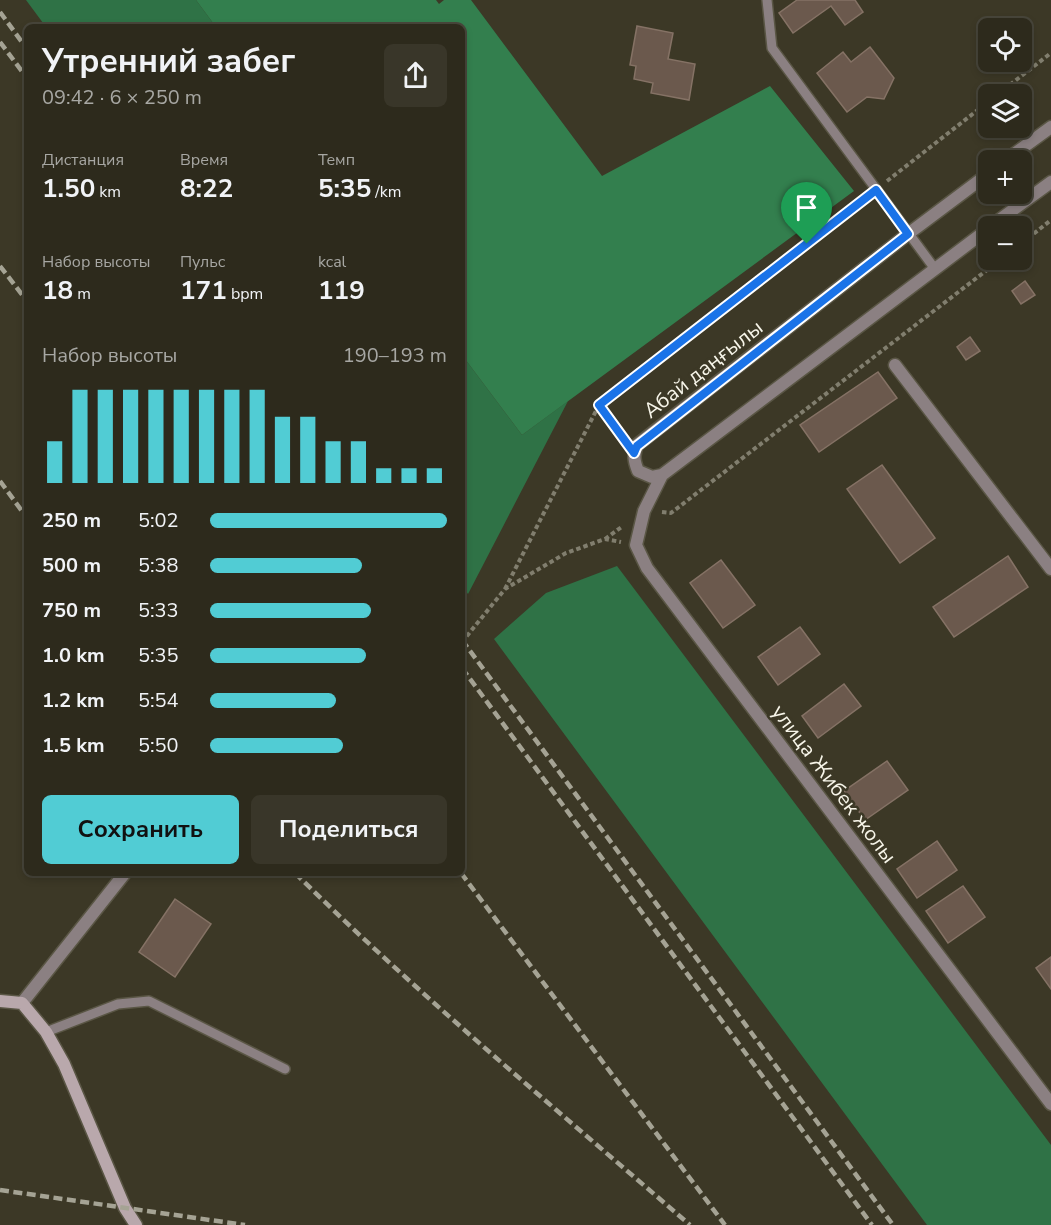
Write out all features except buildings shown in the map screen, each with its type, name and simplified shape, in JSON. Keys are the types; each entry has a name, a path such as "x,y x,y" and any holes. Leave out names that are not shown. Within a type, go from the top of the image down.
{"main road":[{"path":"0,1001 21,1004 46,1032 64,1065 125,1208 136,1225"}],"street":[{"path":"1020,150 1051,127"},
{"name":"Абай даңғылы","path":"634,453 637,446 978,182"},
{"path":"1006,216 1051,182"},
{"path":"634,453 634,463 638,471 652,477 662,475 978,237"},
{"path":"895,365 1051,569"},
{"path":"636,545 644,511 662,475"},
{"name":"улица Жибек жолы","path":"636,545 647,568 1051,1104"},
{"path":"21,1004 123,876"}],"lane":[{"path":"767,0 772,48 935,269"},
{"path":"46,1032 118,1004 149,1001 285,1069"}],"path":[{"path":"1011,84 1051,54"},
{"path":"465,638 504,589 599,405 978,110"},
{"path":"1032,235 1051,220"},
{"path":"644,511 671,513 987,270"},
{"path":"599,405 634,453"},
{"path":"504,589 566,553 605,539 636,545"}],"green space":[{"path":"26,0 196,0 214,24 44,24"},
{"path":"196,0 436,0 439,4 444,0 471,0 602,176 770,86 854,191 522,435 465,359 465,24 214,24"},
{"path":"465,359 522,435 568,401 468,594 465,590"},
{"path":"617,566 1051,1145 1051,1225 927,1225 494,639 546,593"}],"railway":[{"path":"0,12 24,45"},
{"path":"0,42 24,74"},
{"path":"0,266 24,297"},
{"path":"0,481 24,514"},
{"path":"465,644 893,1225"},
{"path":"465,672 872,1225"},
{"path":"298,876 440,1009 690,1225"},
{"path":"463,876 725,1225"},
{"path":"0,1190 245,1225"}],"route":[{"path":"876,190 908,234 637,446 634,453 599,405 807,244 876,190"}]}
